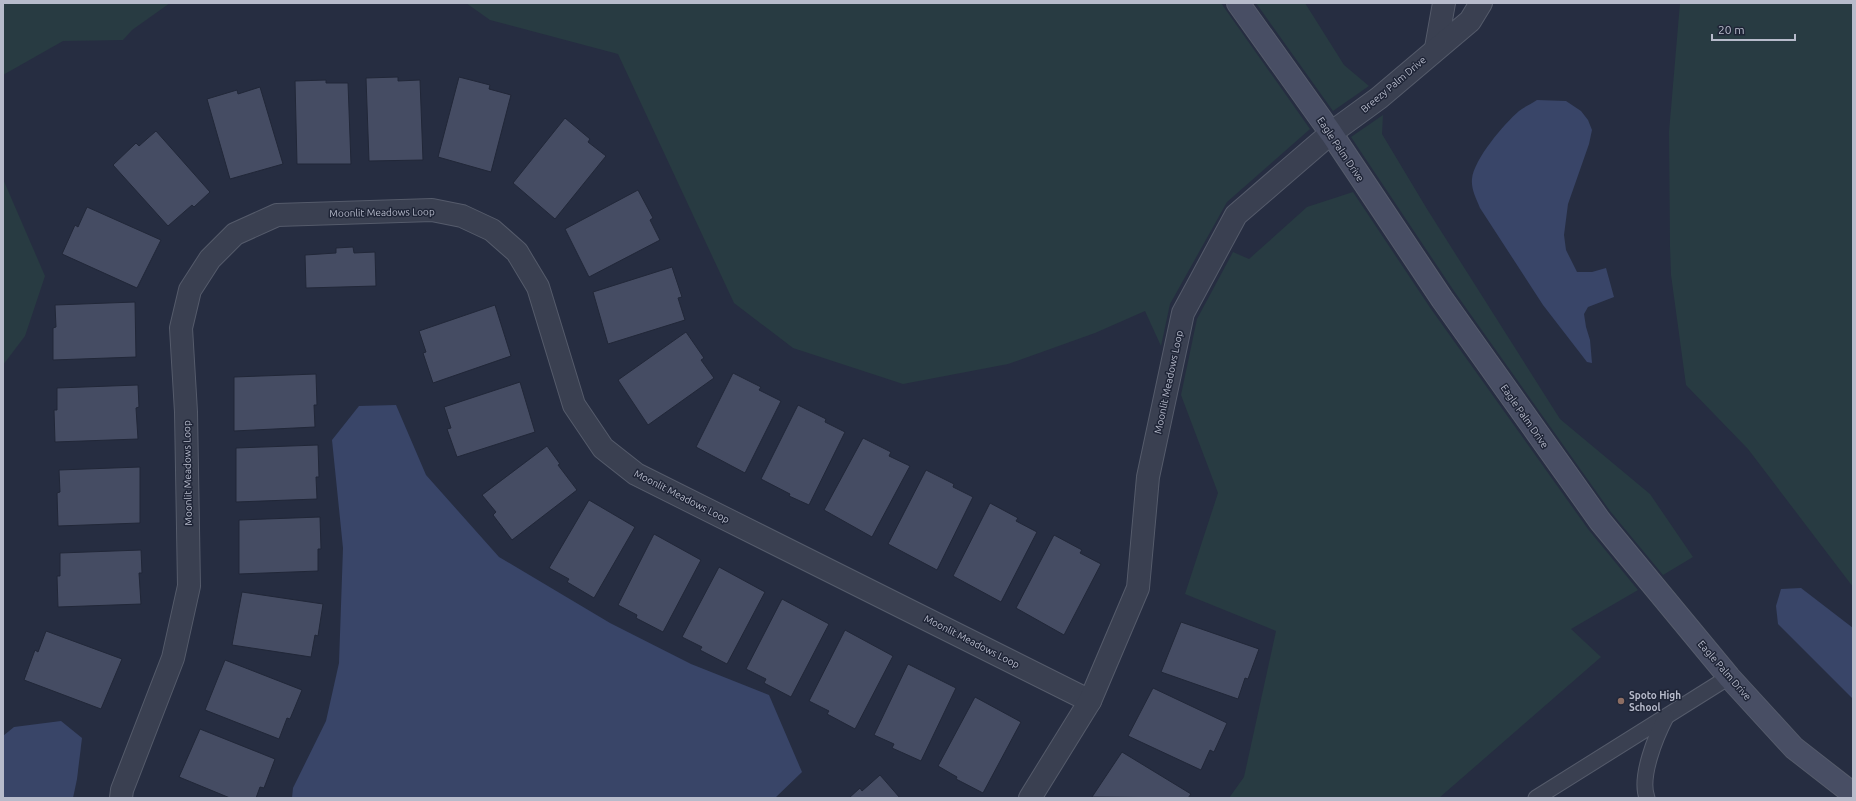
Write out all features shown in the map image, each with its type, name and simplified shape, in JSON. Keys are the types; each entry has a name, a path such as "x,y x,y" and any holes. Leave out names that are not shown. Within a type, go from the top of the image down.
{"street":[{"name":"Eagle Palm Drive","path":"1238,3 1330,133 1442,299 1600,521 1729,677 1794,748 1853,794"},
{"path":"1436,48 1444,3"},
{"name":"Breezy Palm Drive","path":"1330,133 1379,98 1436,48 1470,21 1481,3"},
{"name":"Moonlit Meadows Loop","path":"1030,798 1090,700 1138,588 1148,477 1183,313 1236,215 1330,133"},
{"name":"Moonlit Meadows Loop","path":"121,798 122,790 173,658 189,586 186,412 181,328 190,290 210,258 235,234 277,215 432,210 462,216 492,230 516,252 538,287 574,405 603,448 636,474 1090,700"}],"lane":[{"path":"1536,798 1729,677"},
{"path":"1647,798 1645,793 1647,769 1659,731 1666,717"}],"shaded area":[{"path":"3,3 170,3 132,30 123,40 63,41 3,75"},
{"path":"466,3 1221,3 1310,129 1227,202 1170,304 1161,346 1145,311 1095,333 1008,364 903,384 793,348 734,303 618,54 490,20"},
{"path":"1256,3 1305,3 1344,65 1369,86 1333,111"},
{"path":"1680,3 1853,3 1853,587 1748,449 1686,385 1671,275 1670,247 1669,132"},
{"path":"1383,115 1382,134 1427,209 1560,419 1650,494 1693,557 1663,575 1610,511 1454,291 1351,137"},
{"path":"3,179 45,276 25,336 3,365"},
{"path":"1353,192 1431,309 1588,529 1638,590 1571,629 1601,657 1439,798 1229,798 1244,777 1276,631 1185,594 1218,493 1181,395 1197,319 1233,252 1249,259 1307,207"}],"water":[{"path":"1537,100 1566,101 1581,111 1588,120 1592,130 1589,144 1568,204 1564,235 1566,250 1577,272 1592,272 1606,268 1614,297 1588,307 1584,314 1590,340 1592,363 1587,362 1543,305 1480,208 1472,186 1474,171 1491,142 1519,111"},
{"path":"396,405 426,475 499,557 610,623 691,664 769,695 802,772 775,798 292,798 293,788 326,721 339,663 343,548 332,440 359,406"},
{"path":"1801,588 1853,628 1853,699 1778,624 1776,606 1781,589"},
{"path":"61,721 82,738 73,798 3,798 3,736 14,727"}],"building":[{"path":"398,77 398,81 420,80 423,160 369,161 366,78"},
{"path":"459,77 490,85 489,89 511,95 491,172 438,157"},
{"path":"326,80 326,83 348,83 351,164 297,164 295,81"},
{"path":"260,87 283,164 230,179 207,99 237,90 238,94"},
{"path":"565,118 590,139 588,142 606,156 555,219 513,183"},
{"path":"156,131 210,192 194,207 192,205 168,226 113,165 136,143 139,146"},
{"path":"638,190 653,218 650,220 660,240 589,277 565,229"},
{"path":"87,207 161,240 137,288 62,254 75,225 78,227"},
{"path":"353,247 354,253 375,252 376,286 306,288 305,255 336,253 336,248"},
{"path":"672,267 682,297 678,298 685,320 608,344 593,292"},
{"path":"135,302 136,357 53,360 53,328 56,327 55,305"},
{"path":"495,305 511,356 433,383 423,353 426,352 419,331"},
{"path":"686,332 704,358 701,360 714,378 648,425 618,380"},
{"path":"733,373 761,387 759,390 781,401 745,473 696,447"},
{"path":"316,374 317,405 314,405 315,427 234,431 234,377"},
{"path":"520,382 535,432 457,457 447,429 451,428 444,407"},
{"path":"138,385 139,407 136,408 138,439 55,442 54,410 57,410 57,388"},
{"path":"798,405 826,419 825,422 845,432 809,505 789,496 790,494 761,479"},
{"path":"863,438 891,452 889,456 910,466 872,537 824,510"},
{"path":"318,445 319,477 316,477 317,499 236,502 236,448"},
{"path":"547,446 560,464 558,465 577,490 512,540 493,515 496,512 482,495"},
{"path":"140,467 140,523 58,526 57,493 60,492 59,470"},
{"path":"926,470 954,484 953,487 973,497 937,570 888,544"},
{"path":"589,500 635,527 594,598 567,582 569,579 549,568"},
{"path":"990,503 1018,518 1016,521 1037,532 1001,602 953,576"},
{"path":"320,517 321,549 318,549 318,571 239,574 239,520"},
{"path":"654,534 701,560 663,632 636,618 637,615 618,605"},
{"path":"1054,535 1082,550 1080,553 1101,564 1064,635 1016,608"},
{"path":"141,550 142,573 139,573 141,604 58,607 57,576 60,576 60,553"},
{"path":"719,567 765,592 727,664 700,650 702,647 682,637"},
{"path":"242,592 323,604 318,636 315,635 311,657 232,645"},
{"path":"782,599 829,624 791,697 764,683 766,679 746,669"},
{"path":"1181,622 1259,649 1248,679 1245,678 1238,699 1161,672"},
{"path":"845,630 893,656 855,729 827,714 829,711 809,701"},
{"path":"46,631 122,659 101,709 24,680 35,650 38,652"},
{"path":"225,660 302,690 290,719 287,718 279,739 205,710"},
{"path":"908,664 956,688 921,761 892,748 894,744 874,735"},
{"path":"1153,688 1227,723 1214,752 1210,750 1201,770 1128,736"},
{"path":"975,697 1021,722 983,793 956,779 957,777 938,766"},
{"path":"200,729 275,759 264,788 260,787 256,798 230,798 179,777"},
{"path":"1122,752 1191,794 1188,798 1092,797"},
{"path":"880,775 900,798 849,798 860,788 862,791"}],"place":[{"name":"Spoto High School","path":"1621,701"}]}
